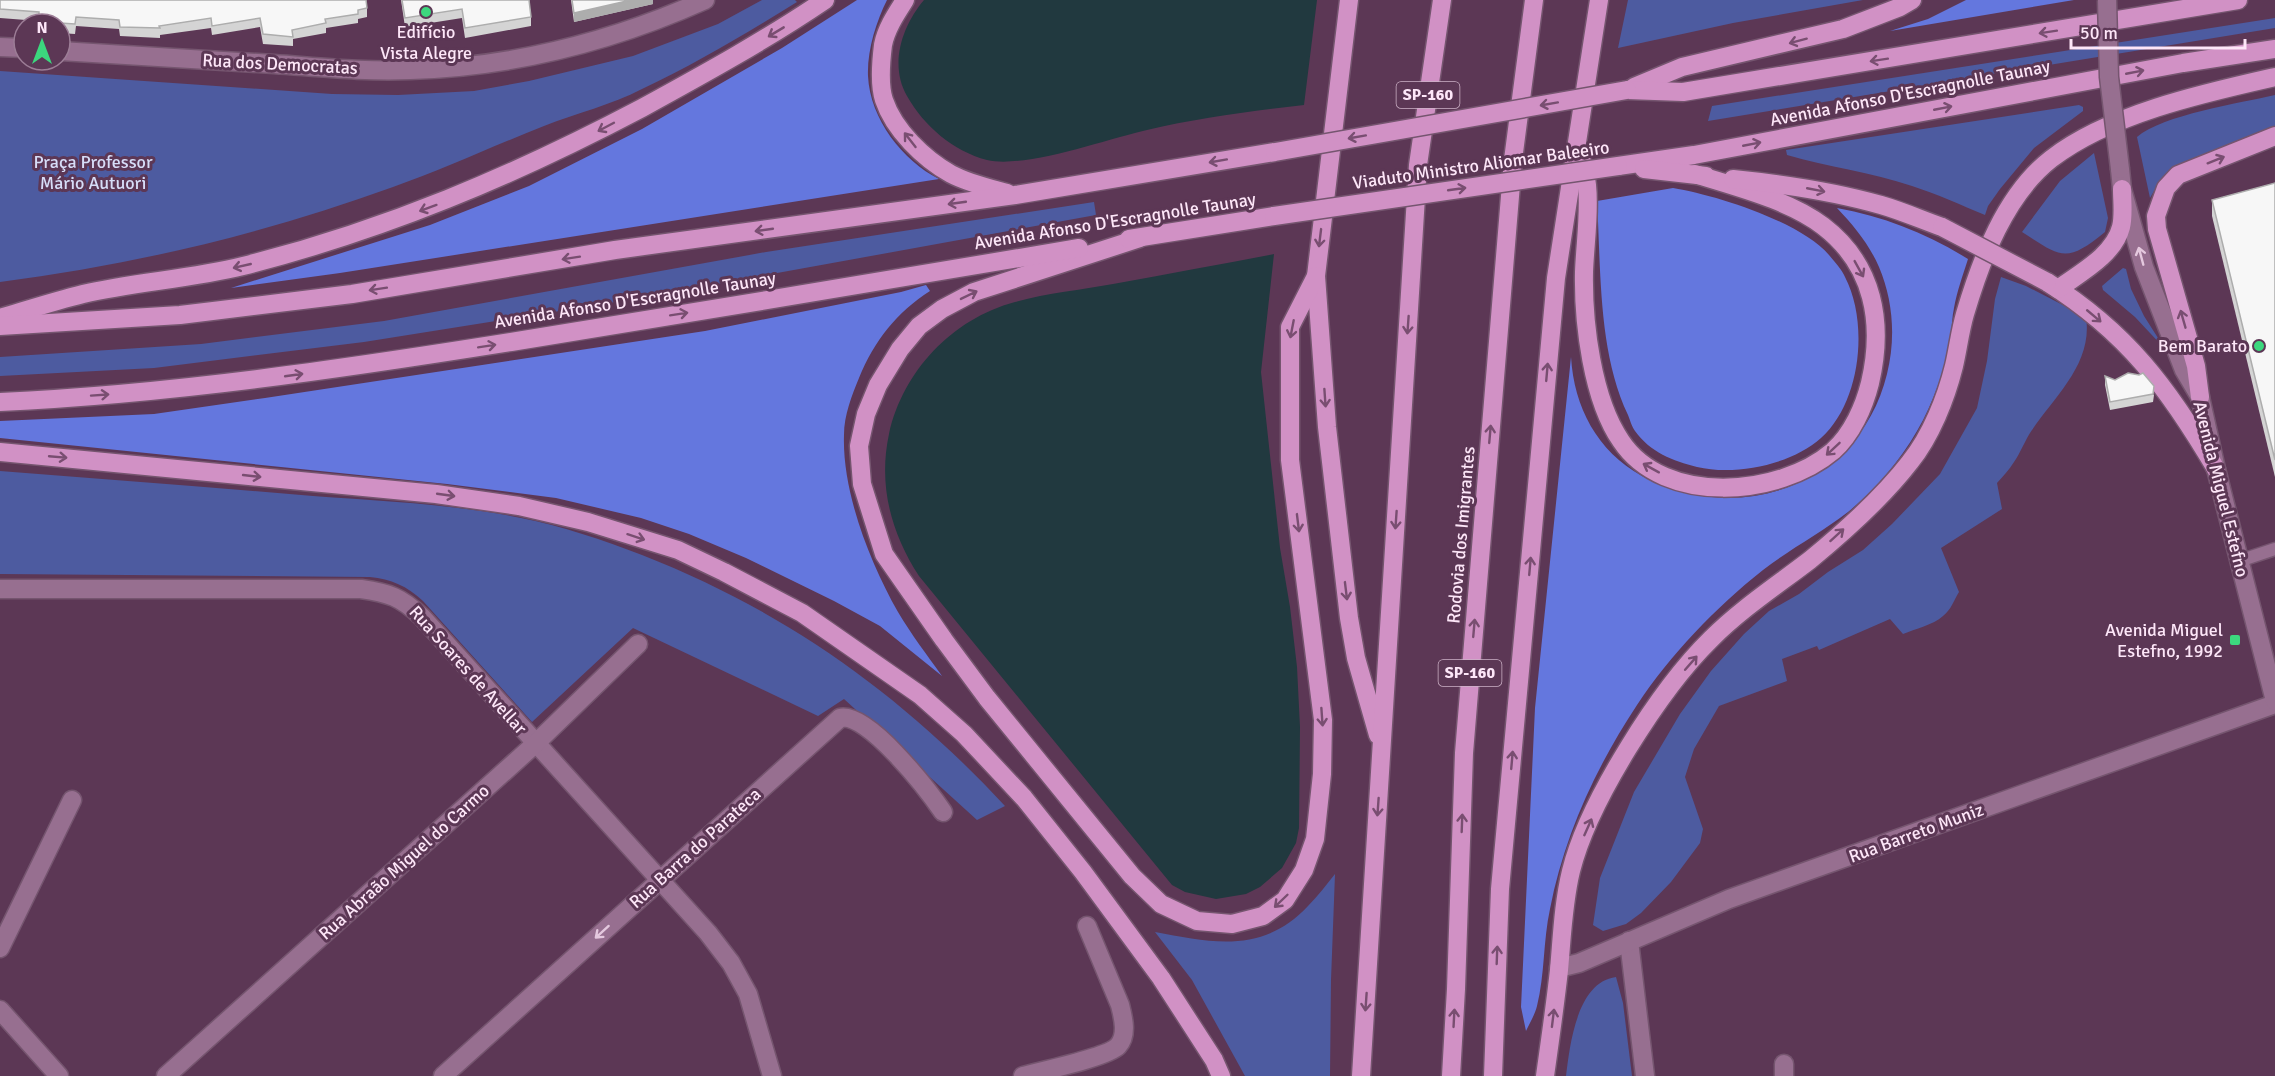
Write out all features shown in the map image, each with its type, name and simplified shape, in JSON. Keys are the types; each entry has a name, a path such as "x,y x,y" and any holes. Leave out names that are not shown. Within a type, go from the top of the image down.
{"highway":[{"path":"0,318 84,294 241,267 307,249 451,200 572,145 703,75 783,28 825,0"},
{"path":"905,0 893,20 884,44 882,72 884,99 895,121 918,151 950,174 1015,195"},
{"path":"1349,0 1316,276 1327,427 1349,618 1356,658 1382,749"},
{"name":"SP-160","path":"1361,1076 1418,165 1442,0"},
{"name":"Rodovia dos Imigrantes","path":"1451,1076 1465,741 1513,160 1534,0"},
{"path":"1493,1076 1500,889 1556,278 1599,0"},
{"path":"0,326 180,315 341,295 615,250 1015,195 1275,152 1627,90 1682,67 1843,29 1900,7 1912,0"},
{"path":"2188,8 2205,0"},
{"name":"Avenida Afonso D'Escragnolle Taunay","path":"1627,90 1683,92 2238,0"},
{"name":"Avenida Afonso D'Escragnolle Taunay","path":"1694,155 2183,63 2275,49"},
{"path":"1545,1076 1565,901 1572,867 1604,793 1632,744 1670,687 1710,640 1754,601 1820,550 1890,487 1912,460 1945,396 1963,318 1982,260 2003,218 2026,186 2050,160 2083,139 2113,125 2163,106 2275,77"},
{"path":"2200,397 2196,366 2157,229 2156,216 2166,188 2178,175 2275,136"},
{"path":"1577,138 1587,185 1584,276 1590,352 1601,400 1621,441 1644,465 1671,478 1708,487 1746,487 1779,479 1804,469 1834,450 1851,428 1864,405 1877,347 1872,298 1860,268 1841,242 1822,225 1798,211 1771,200 1695,174"},
{"name":"Viaduto Ministro Aliomar Baleeiro","path":"1274,216 1694,155"},
{"path":"1618,166 1794,186 1843,195 1882,205 1942,227 2053,285 2087,310 2138,355 2170,395 2216,469"},
{"path":"2053,285 2095,262 2116,238 2122,216 2122,189"},
{"name":"Avenida Afonso D'Escragnolle Taunay","path":"0,402 154,392 349,367 569,333 1274,216"},
{"path":"1140,238 974,292 942,309 920,326 900,349 878,385 866,414 859,446 860,465 862,483 884,554 944,640 987,698 1132,876 1161,904 1197,921 1232,924 1263,916 1285,900 1304,870 1315,839 1322,774 1323,720 1290,460 1290,327 1316,276"},
{"path":"0,452 436,494 519,506 588,522 678,550 735,577 802,613 921,695 964,734 1024,798 1083,872 1161,978 1214,1060 1221,1076"}],"street":[{"name":"Rua dos Democratas","path":"72,52 315,67 410,70 480,64 553,51 661,20 705,0"},
{"name":"Avenida Miguel Estefno","path":"2107,0 2109,77 2122,189 2157,304 2184,369 2200,397 2275,703"},
{"name":"Rua Soares de Avellar","path":"0,589 361,589 399,597 422,617 535,744 661,879 731,963 748,994 772,1076"},
{"name":"Rua Abraão Miguel do Carmo","path":"166,1076 535,744 638,644"},
{"name":"Rua Barreto Muniz","path":"1559,969 1579,963 1730,899 2275,703"},
{"name":"Rua Barra do Parateca","path":"443,1076 835,721 846,716 855,718 866,726 917,776 943,812"},
{"path":"0,948 72,800"},
{"path":"1023,1076 1105,1053 1119,1045 1124,1018 1088,926"},
{"path":"1629,941 1645,1076"},
{"path":"0,1010 59,1076"}],"lane":[{"path":"2239,561 2275,549"}],"green space":[{"name":"Praça Professor Mário Autuori","path":"762,0 795,0 797,2 701,59 630,95 345,204 248,233 150,257 0,282 0,71 332,94 398,95 474,91 529,81 633,56 718,24"},
{"path":"1628,0 1863,0 1733,23 1618,48"},
{"path":"2275,18 2275,28 1708,121 1712,106"},
{"path":"2275,95 2275,132 2172,168 2158,184 2150,198 2137,137 2164,122 2183,116"},
{"path":"2079,105 2083,107 2083,111 2034,148 2000,189 1988,206 1985,215 1912,186 1787,155 1786,150"},
{"path":"2094,153 2108,218 2105,232 2081,249 2072,253 2064,253 2046,247 2022,232 2060,181"},
{"path":"1094,202 1096,215 635,299 364,342 154,368 0,376 0,357 201,344 384,321 766,252"},
{"path":"2123,268 2126,269 2131,289 2144,316 2165,349 2135,317 2103,290 2102,286"},
{"path":"2001,277 2026,286 2086,317 2087,334 2084,349 2071,378 2032,430 2012,465 1997,483 2002,509 1941,548 1959,592 1950,608 1946,614 1934,622 1903,634 1890,619 1819,650 1817,646 1782,659 1787,681 1719,706 1694,749 1685,777 1703,829 1700,843 1671,882 1641,913 1626,924 1603,931 1593,925 1600,878 1634,792 1680,714 1711,671 1744,634 1769,611 1799,594 1863,550 1892,524 1940,474 1977,408 1987,361 1995,299"},
{"path":"0,471 443,506 521,518 597,539 694,577 792,629 882,692 925,727 1005,806 977,820 844,699 818,716 633,628 532,722 423,601 405,587 385,579 370,577 0,574"},
{"path":"1335,874 1330,1076 1245,1076 1192,980 1155,932 1217,941 1255,938 1273,932 1291,921 1312,902"},
{"path":"1616,977 1623,1003 1632,1076 1566,1076 1573,1032 1584,1002 1592,990 1603,981"}],"shaded area":[{"path":"857,0 887,0 876,27 869,57 868,76 875,108 882,123 901,150 939,179 231,288 430,225 529,186 642,129 782,48"},
{"path":"924,0 1317,0 1304,105 1225,115 1166,126 1044,157 1003,162 987,160 951,144 941,136 914,107 902,84 899,72 900,46 916,10"},
{"path":"1966,0 2074,0 1890,31 1928,19"},
{"path":"1673,188 1712,197 1779,221 1816,243 1845,277 1857,316 1857,361 1852,383 1845,404 1834,423 1821,438 1794,455 1745,469 1697,467 1671,459 1655,450 1641,438 1632,425 1618,391 1606,338 1597,201"},
{"path":"1837,208 1905,227 1937,241 1968,259 1955,302 1946,360 1934,397 1910,442 1877,485 1848,512 1773,562 1728,600 1679,650 1637,705 1595,778 1564,855 1548,921 1537,1006 1526,1031 1521,1007 1535,708 1571,357 1577,393 1591,426 1612,454 1642,476 1679,491 1717,498 1755,496 1791,486 1823,469 1851,444 1873,412 1887,374 1892,347 1890,306 1879,267 1861,236"},
{"path":"1274,254 1261,372 1280,548 1297,667 1300,727 1299,828 1296,843 1282,868 1260,887 1246,894 1216,899 1185,892 1172,885 919,576 901,543 889,508 885,472 886,453 896,411 918,369 951,335 992,310 1039,296"},
{"path":"926,285 930,291 907,308 888,328 865,364 847,413 844,428 845,457 853,503 877,572 903,620 942,676 880,626 834,601 746,558 689,534 641,518 556,498 447,484 0,438 0,421 154,414 265,398 705,331"}],"building":[{"path":"0,0 366,0 367,8 358,10 358,14 325,19 326,23 292,30 293,37 263,34 260,18 212,26 211,18 159,26 160,28 120,27 119,20 76,17 75,24 72,24 72,12 0,9"},
{"path":"402,0 529,0 531,17 465,28 462,9 405,18"},
{"path":"572,0 631,0 574,13"},
{"name":"Bem Barato","path":"2275,183 2275,460 2212,200"},
{"path":"2128,373 2139,375 2143,373 2154,386 2153,394 2110,402 2105,376 2115,380"}],"place":[{"name":"Edifício Vista Alegre","path":"426,12"},
{"name":"Bem Barato","path":"2259,346"},
{"name":"Avenida Miguel Estefno, 1992","path":"2235,640"}]}
